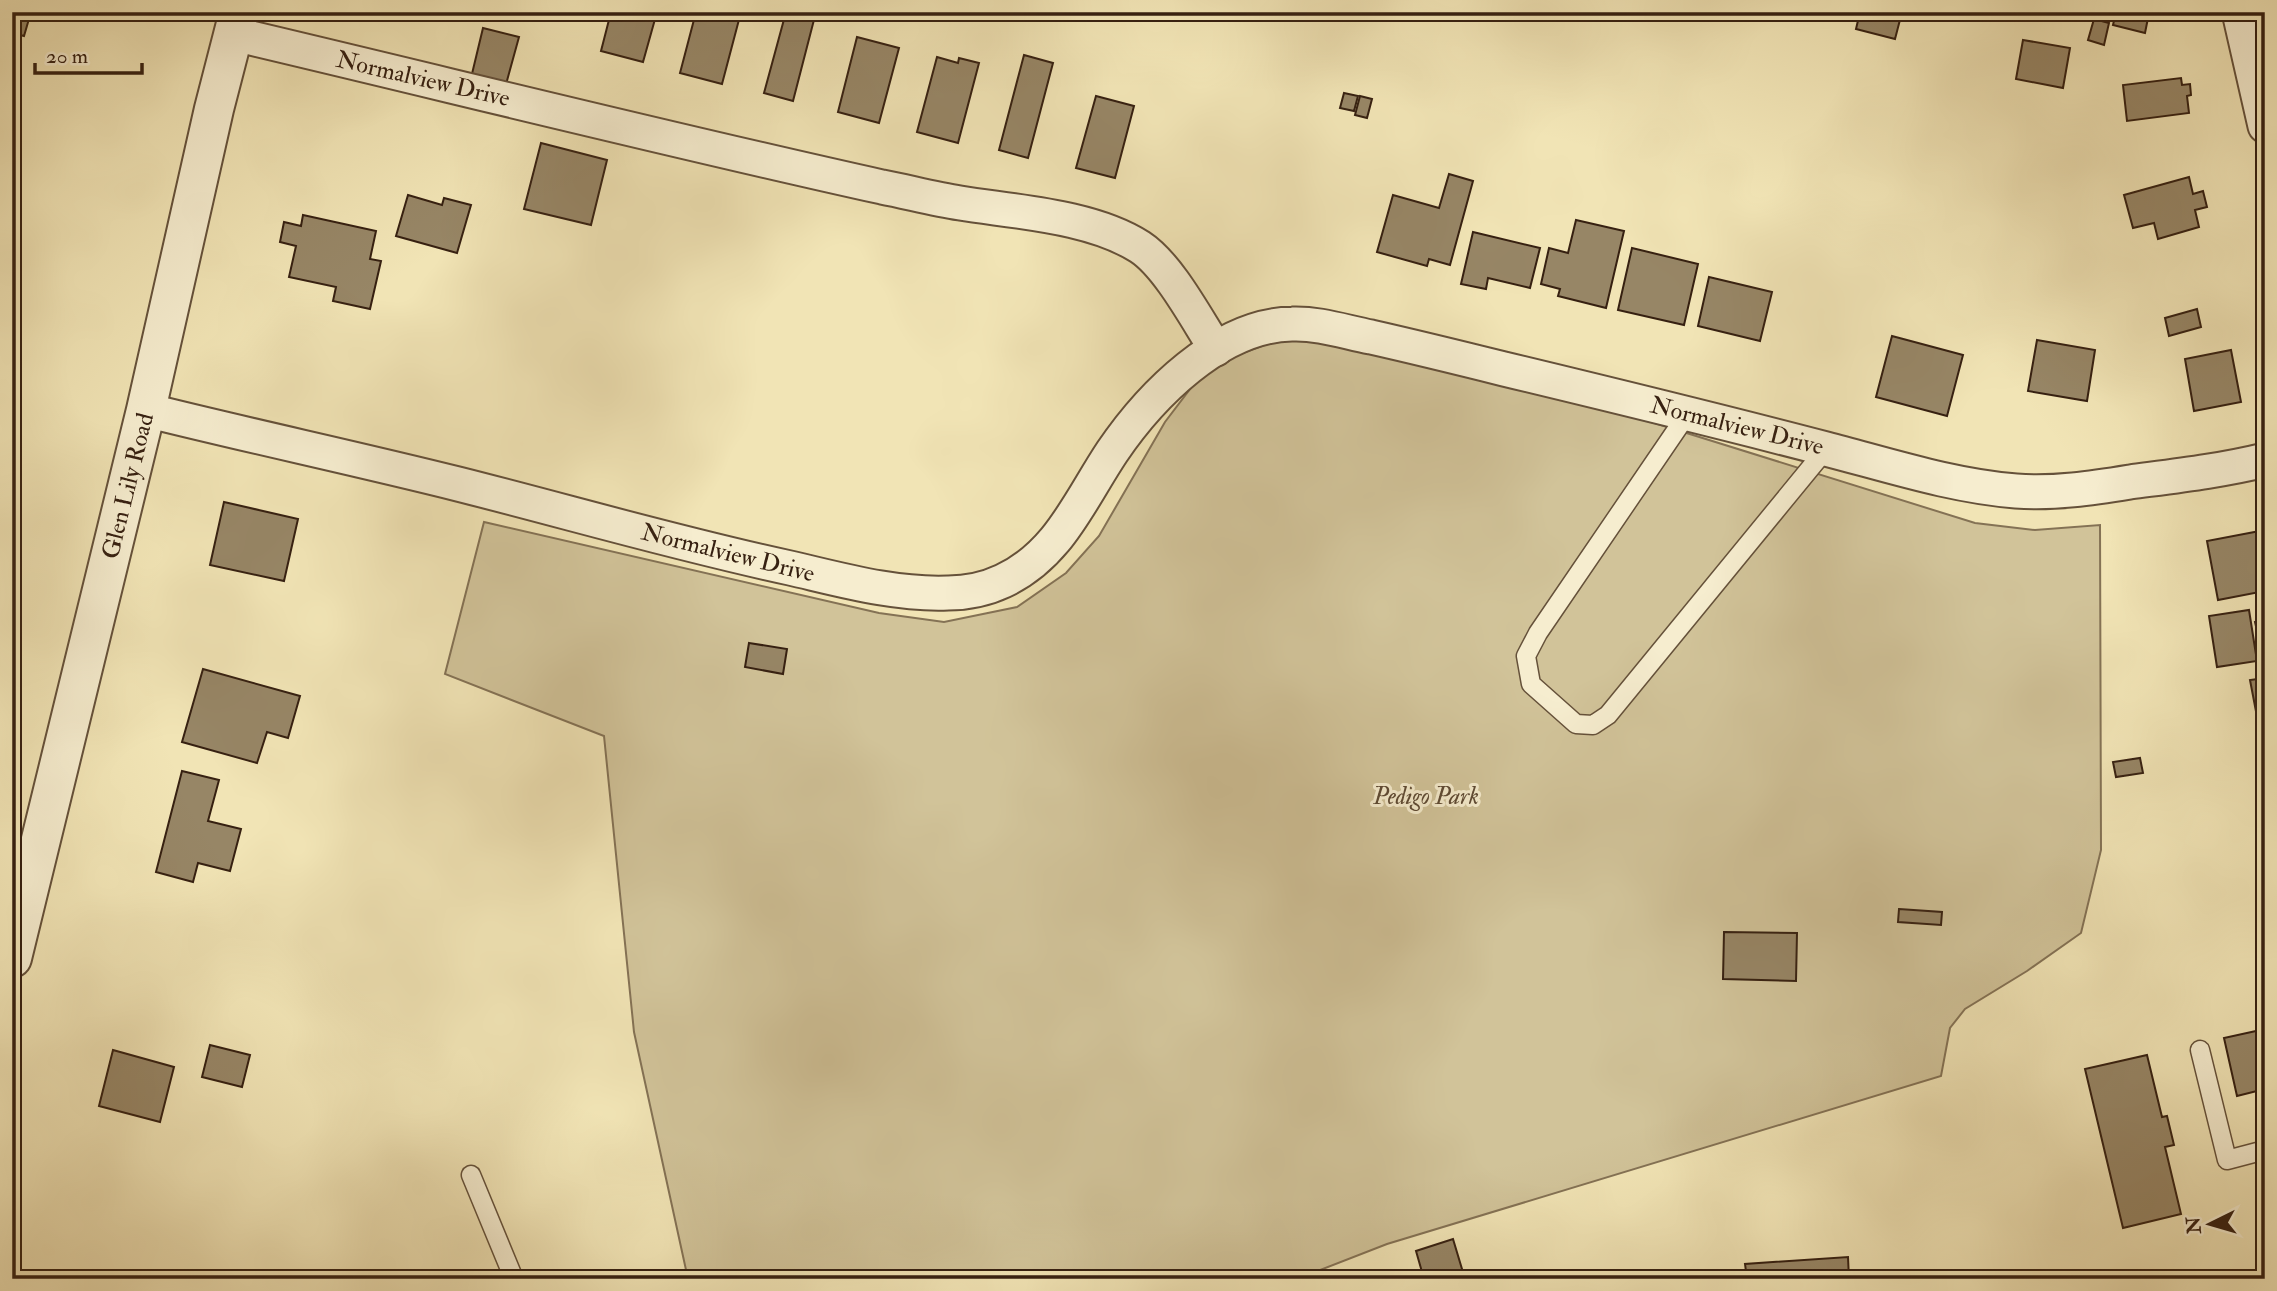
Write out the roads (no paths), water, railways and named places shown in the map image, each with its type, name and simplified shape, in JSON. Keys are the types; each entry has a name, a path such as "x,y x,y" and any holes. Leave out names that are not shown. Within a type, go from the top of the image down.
{"street":[{"path":"2239,12 2265,126"},
{"name":"Normalview Drive","path":"236,23 537,106 709,149 957,203 1058,218 1103,230 1141,247 1171,278 1216,349"},
{"name":"Glen Lily Road","path":"12,958 146,410 236,23"},
{"name":"Normalview Drive","path":"146,410 390,467 762,562 858,584 943,594 981,589 1000,583 1040,557 1060,535 1113,452 1142,413 1176,379 1216,349 1253,331 1286,324 1318,326 1688,414 1922,474 2021,492 2086,488 2167,478 2265,460"}],"lane":[{"path":"1688,414 1538,633 1526,656 1531,684 1576,724 1593,725 1608,715 1826,449"},
{"path":"2200,1050 2227,1160 2265,1150"},
{"path":"471,1175 514,1279"}],"park label":[{"name":"Pedigo Park","path":"1426,796"}]}
